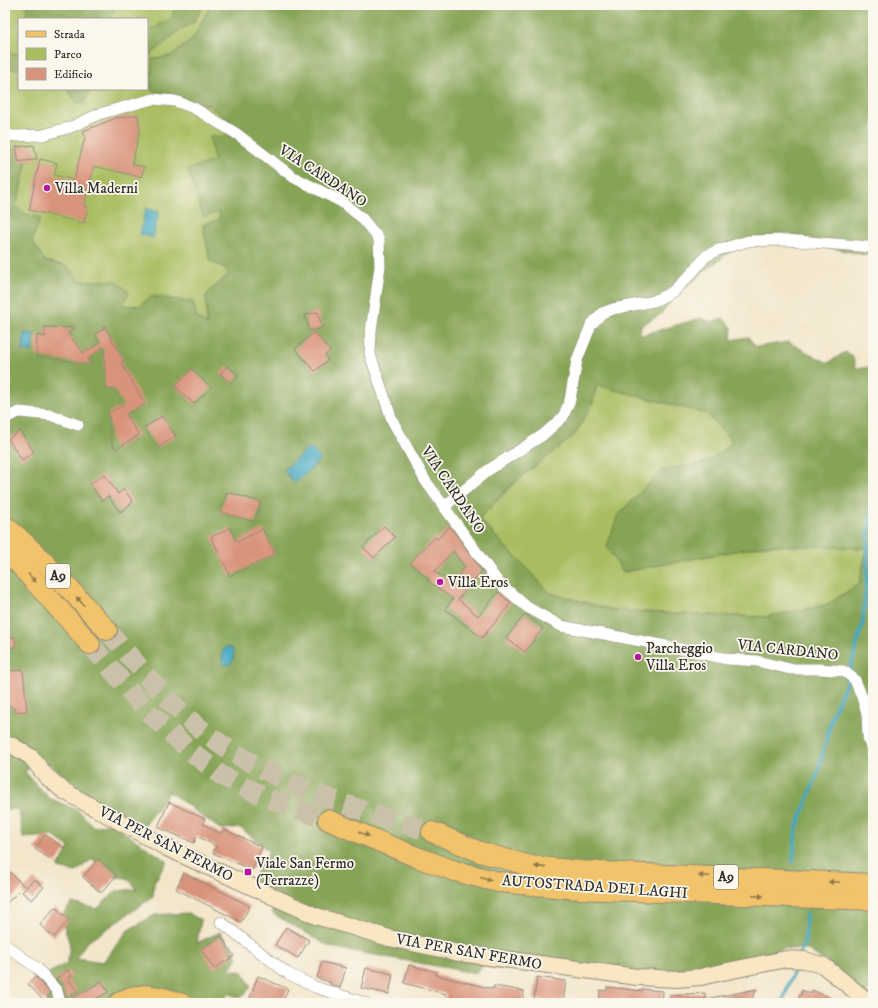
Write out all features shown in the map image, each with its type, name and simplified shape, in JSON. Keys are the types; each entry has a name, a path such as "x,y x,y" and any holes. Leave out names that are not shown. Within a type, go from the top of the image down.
{"highway":[{"name":"A9","path":"5,526 28,545 50,567 106,630"},
{"name":"A9","path":"5,550 90,644"},
{"name":"AUTOSTRADA DEI LAGHI","path":"328,820 419,858 455,871 498,882 579,880 873,884"},
{"name":"AUTOSTRADA DEI LAGHI","path":"432,832 480,852 579,880 873,900"}],"main road":[{"name":"VIA PER SAN FERMO","path":"5,745 13,746 31,757 46,776 64,791 167,848 316,916 389,938 460,954 637,977 676,979 701,977 718,972 786,959 805,960 824,966 870,1003"},
{"path":"117,1003 133,995 147,994 183,1003"}],"street":[{"name":"VIA CARDANO","path":"5,134 14,136 43,135 71,127 99,114 153,99 175,101 194,108 237,134 293,177 340,202 361,217 379,239 380,266 371,331 370,354 392,420 425,480 498,582 527,607 561,626 727,659 757,661 790,669 844,671 855,680 862,697 867,713 868,737 873,755"},
{"path":"444,506 487,471 544,435 563,417 570,400 577,360 591,325 602,313 613,309 654,301 672,292 691,274 706,256 718,250 748,241 786,240 873,248"},
{"path":"5,418 20,412 50,415 78,425"},
{"path":"220,922 287,973 315,987 365,1003"},
{"path":"5,945 36,968 57,991 60,1003"}],"green space":[{"path":"5,5 209,5 208,10 193,39 171,56 152,59 151,89 208,105 235,125 225,137 214,161 221,219 203,225 210,261 226,268 229,274 206,295 207,324 189,316 166,310 122,305 116,281 80,281 67,266 45,261 32,241 40,218 25,214 16,207 28,156 5,145"},
{"path":"27,5 117,5 110,18 26,18"},
{"path":"176,5 204,5 193,23 180,30 148,57 148,31 167,21 172,16"},
{"path":"209,5 873,5 873,257 833,248 754,242 731,251 678,292 660,315 643,324 639,330 642,335 701,318 712,322 723,318 732,327 731,340 748,337 756,347 788,342 828,363 845,352 852,355 856,368 866,368 873,364 873,988 862,995 844,974 808,950 784,948 739,963 669,977 496,954 475,973 330,947 272,913 279,895 252,880 269,851 241,828 220,829 169,792 142,828 106,809 41,757 25,772 49,798 79,811 94,827 110,823 167,861 154,883 153,897 86,943 76,958 103,962 128,930 155,915 188,913 201,920 197,943 220,932 238,957 229,969 243,972 251,987 241,998 226,993 227,1003 47,1003 42,977 67,963 70,945 61,916 72,903 97,909 116,891 137,889 127,878 114,877 92,859 76,872 58,868 69,847 53,836 23,838 19,809 5,809 5,145 28,156 16,207 25,214 40,218 32,241 45,261 67,266 80,281 116,281 129,292 123,305 140,306 151,296 193,302 197,318 207,324 206,295 229,274 225,268 210,261 203,225 220,219 219,212 203,217 188,169 214,161 210,136 225,137 235,125 208,105 151,90 152,59 171,56 193,39 208,10","holes":["597,385 707,414 733,442 708,462 661,471 618,515 607,547 623,572 766,545 867,548 859,584 827,605 765,617 613,610 550,593 479,519 511,485 574,436 592,404"]},
{"path":"5,54 18,54 18,70 5,67"},
{"path":"68,90 90,90 84,104 77,103"},
{"path":"597,385 707,414 734,442 708,462 661,471 623,572 766,545 868,548 859,584 827,605 765,617 613,610 550,593 479,519 592,404"}],"water":[{"path":"146,208 159,212 153,238 140,234"},
{"path":"24,333 34,334 32,352 23,351"},
{"path":"309,447 321,459 295,483 284,470"},
{"path":"226,647 232,648 233,653 233,660 228,665 223,664 222,660 223,651"}],"building":[{"path":"138,115 140,130 132,164 144,167 141,177 94,166 84,206 88,207 84,223 29,210 40,159 57,163 54,175 74,180 85,137 83,131 116,118"},
{"path":"34,145 37,159 19,162 16,147"},
{"path":"318,312 322,328 309,331 305,315"},
{"path":"104,325 124,361 121,362 145,404 126,415 139,435 116,449 112,443 108,413 124,405 114,389 105,389 103,347 88,360 92,365 36,356 37,335 45,337 45,327 75,328 68,333 83,353 100,343 95,334 104,329"},
{"path":"314,332 330,351 325,355 328,360 315,371 295,349"},
{"path":"227,366 239,375 232,383 220,374"},
{"path":"192,369 211,388 194,404 175,386"},
{"path":"162,416 176,436 158,448 144,428"},
{"path":"20,431 34,452 22,460 8,439"},
{"path":"104,474 118,494 124,489 133,502 120,512 108,496 102,501 90,484"},
{"path":"227,492 261,502 255,522 220,512"},
{"path":"384,526 395,537 374,558 363,547"},
{"path":"450,526 482,571 458,599 478,616 498,592 511,603 482,638 445,609 453,599 428,581 429,580 410,563 435,537 438,539","holes":["453,551 465,567 452,582 434,572"]},
{"path":"230,528 237,542 263,529 275,554 230,576 211,537"},
{"path":"525,614 543,628 525,652 506,638"},
{"path":"15,637 16,647 5,648 5,638"},
{"path":"23,670 27,711 16,712 5,698 5,671"},
{"path":"169,802 205,819 203,824 221,834 223,829 262,847 252,870 213,853 216,846 197,836 194,843 158,827"},
{"path":"45,835 66,849 56,863 35,849"},
{"path":"98,859 117,875 101,893 83,877"},
{"path":"5,867 24,886 5,905"},
{"path":"184,873 250,906 241,922 176,889"},
{"path":"34,879 44,887 32,900 22,892"},
{"path":"55,907 69,920 54,937 40,925"},
{"path":"286,927 309,940 298,958 275,945"},
{"path":"221,936 234,956 214,969 201,949"},
{"path":"322,962 346,968 340,988 330,984 330,982 317,978"},
{"path":"409,965 437,972 436,975 493,989 494,986 524,991 522,1003 463,1003 445,999 446,994 404,983"},
{"path":"366,968 393,974 389,994 361,988"},
{"path":"68,970 72,976 68,979 77,991 67,999 62,987 56,979"},
{"path":"258,976 288,989 282,1003 257,1003 249,1000"},
{"path":"36,977 51,994 44,1001 28,984"},
{"path":"537,977 566,981 563,1003 534,999"},
{"path":"102,981 108,992 89,1003 67,1003 67,1001"},
{"path":"607,987 642,991 642,989 663,991 662,1003 599,1003 600,990 607,991"},
{"path":"757,989 750,1003 711,1003 711,998"},
{"path":"802,990 811,994 812,990 842,1003 797,1003"},
{"path":"705,993 705,1003 670,1003 670,995"}],"waterway":[{"path":"793,862 796,830 818,772 833,713 847,681 863,621 867,577 868,537 873,503"},
{"path":"799,955 805,941 806,914"},
{"path":"782,1003 796,965"}],"tunnel":[{"path":"107,630 174,705 198,727 251,763 310,791 371,813 432,832"},
{"path":"90,644 148,712 188,749 222,776 267,798 328,820"}],"place":[{"name":"Villa Maderni","path":"47,188"},
{"name":"Villa Eros","path":"440,582"},
{"name":"Parcheggio Villa Eros","path":"638,657"},
{"name":"Viale San Fermo (Terrazze)","path":"248,872"}]}
